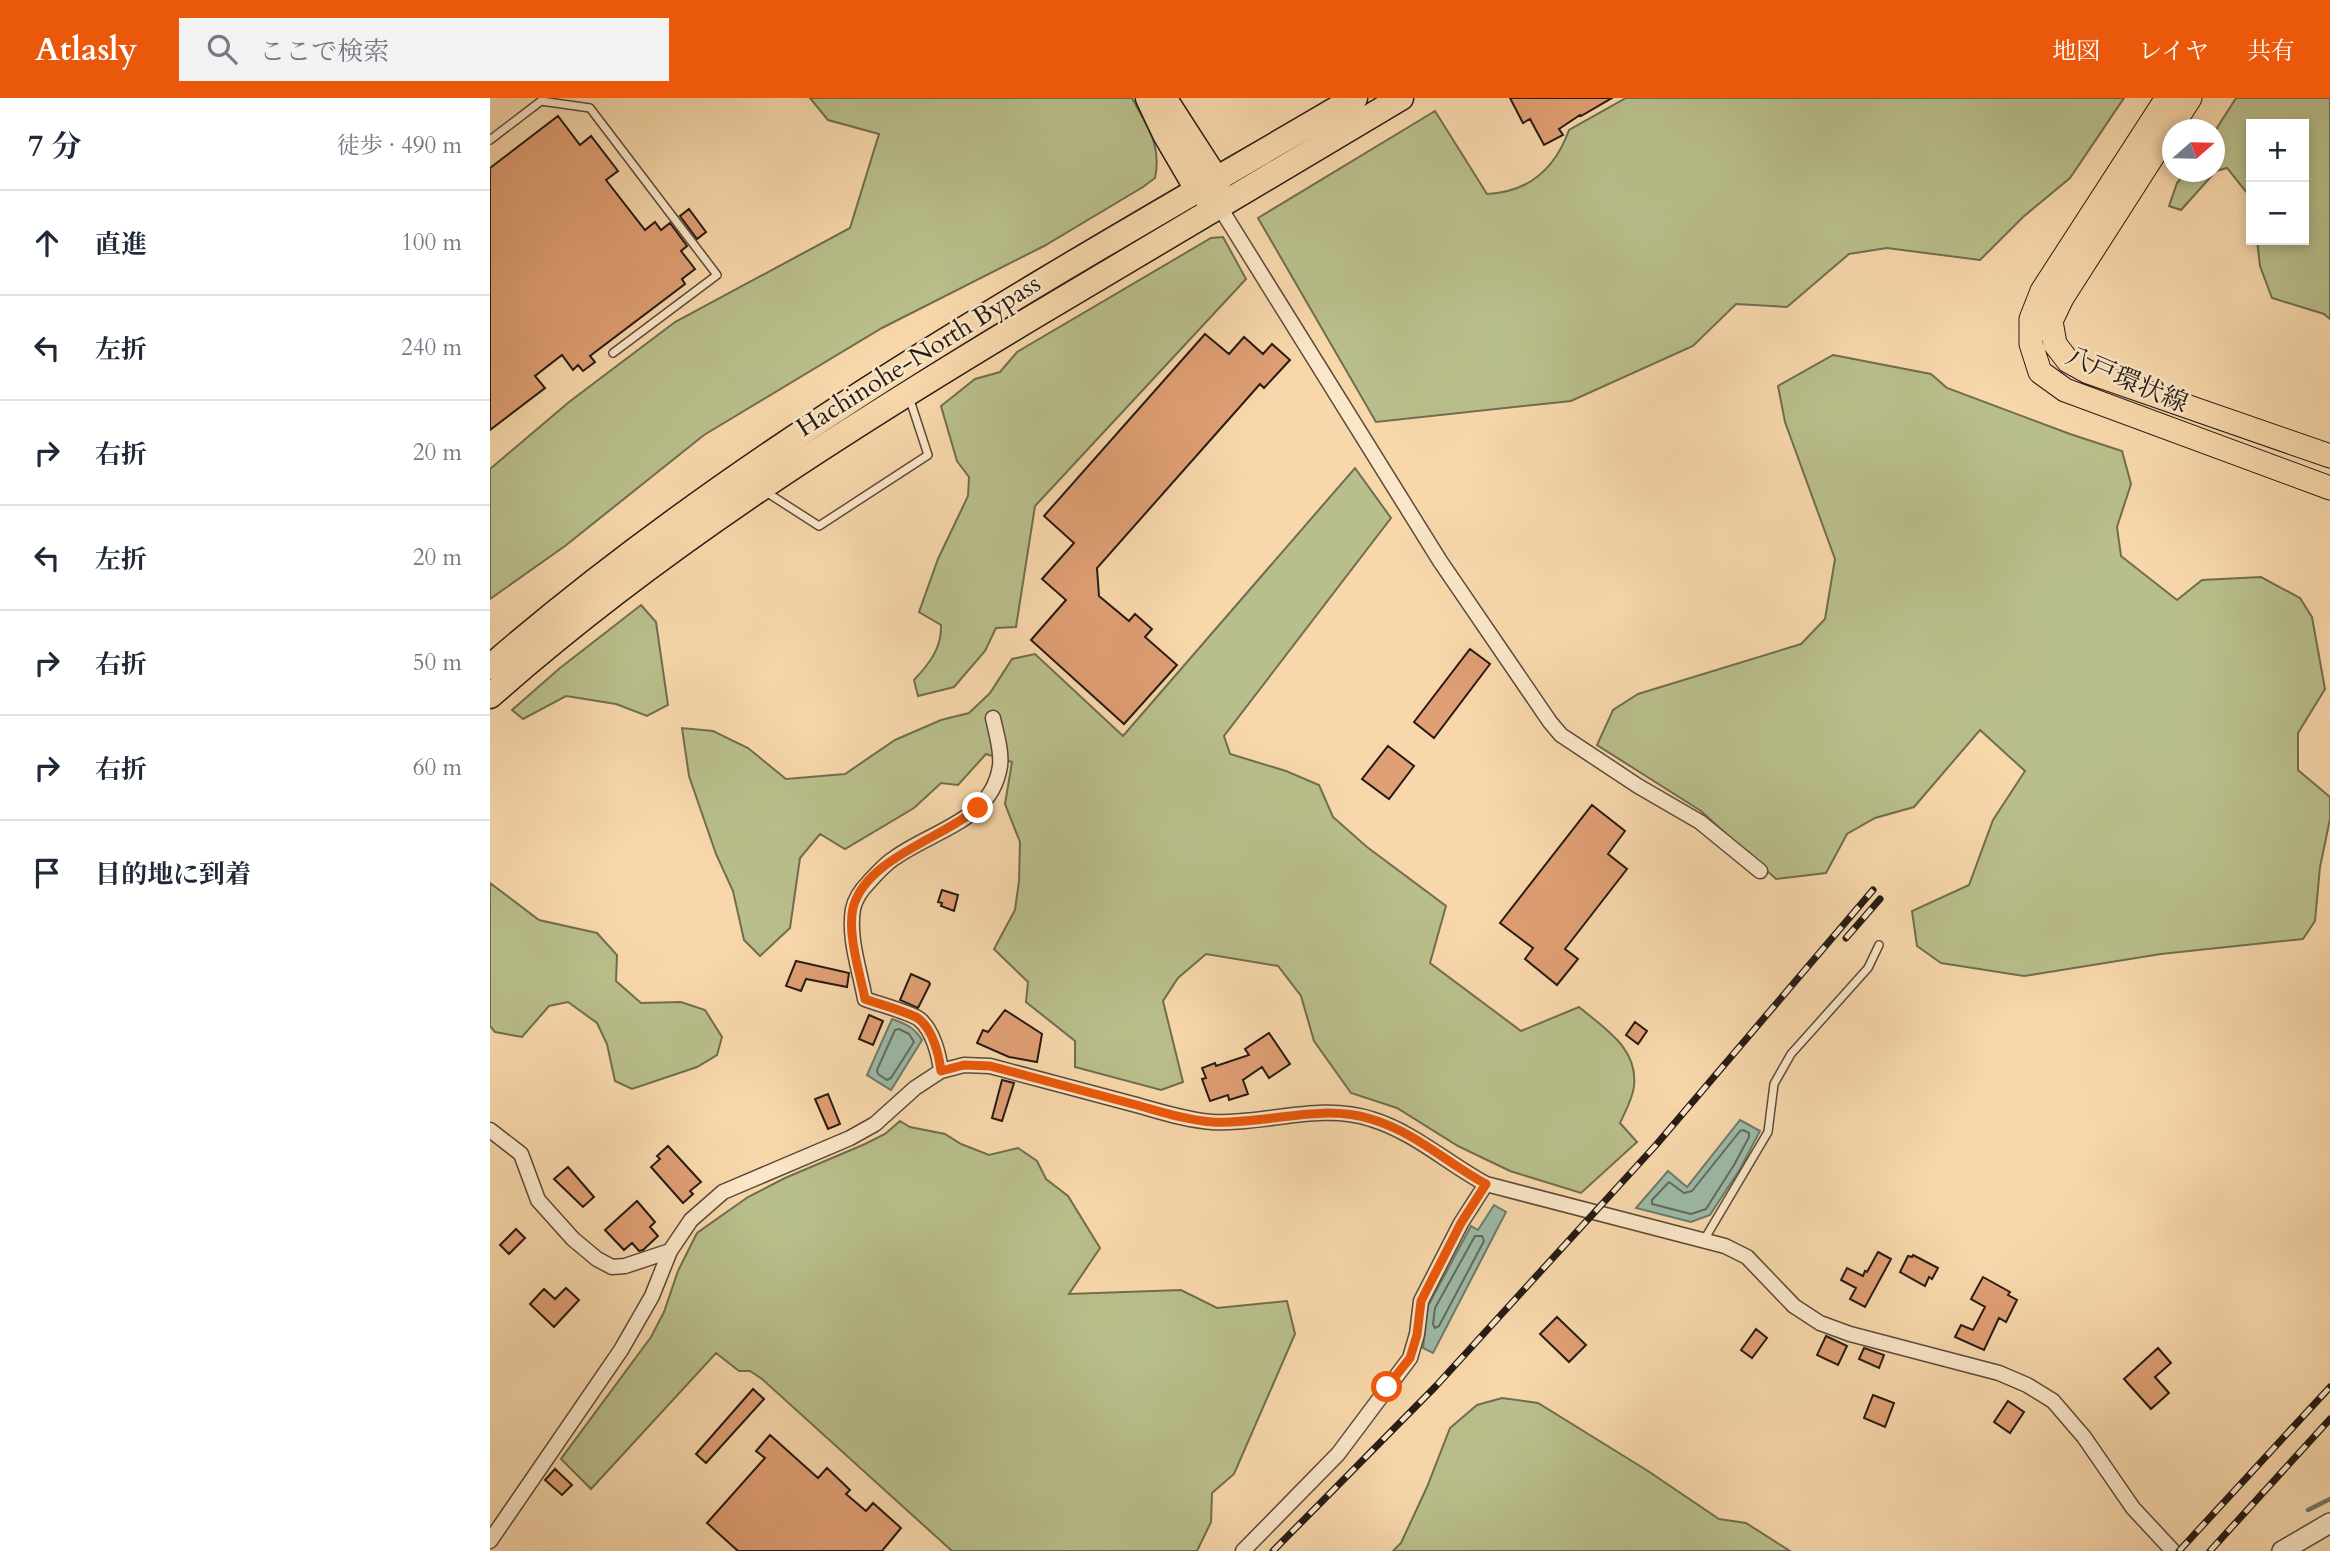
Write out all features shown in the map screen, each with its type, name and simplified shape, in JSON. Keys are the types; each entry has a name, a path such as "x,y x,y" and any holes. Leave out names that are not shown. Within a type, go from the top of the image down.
{"highway":[{"path":"1149,98 1166,134 1211,191"},
{"path":"1163,98 1211,191"},
{"name":"Hachinohe-North Bypass","path":"490,696 552,641 648,567 760,488 1355,98"},
{"name":"Hachinohe-North Bypass","path":"490,667 550,615 721,487 923,355 1211,191 1401,98"}],"main road":[{"name":"八戸環状線","path":"2167,98 2042,291 2031,318 2031,344 2040,372 2066,390 2330,488"},
{"name":"八戸環状線","path":"2190,98 2063,298 2051,321 2055,344 2068,360 2088,372 2330,457"}],"street":[{"path":"1211,191 1440,561 1550,722 1572,743 1700,822 1760,871"},
{"path":"941,1071 939,1056 929,1032 919,1019 865,999 853,933 853,908 862,889 875,874 896,856 964,820 978,808 995,785 1000,763 993,718"},
{"path":"490,1541 621,1350 652,1296 670,1251 691,1220 723,1192 858,1134 875,1124 915,1088 941,1071 964,1065 990,1066 1211,1122 1256,1121 1327,1112 1369,1118 1409,1133 1458,1169 1486,1184 1725,1246 1747,1257 1794,1306 1820,1323 1850,1334 1999,1373 2027,1385 2053,1401 2084,1437 2133,1508 2173,1551"},
{"path":"490,1130 521,1154 538,1200 573,1239 597,1259 612,1267 625,1266 670,1251"},
{"path":"1243,1551 1338,1454 1410,1358 1417,1335 1421,1301 1461,1223 1486,1184"},
{"path":"2282,1551 2330,1523"}],"lane":[{"path":"490,141 541,101 590,108 717,275 613,353"},
{"path":"760,488 819,526 928,455 908,393"},
{"path":"1703,1240 1768,1132 1774,1084 1791,1054 1868,968 1879,945"}],"green space":[{"path":"810,98 1132,98 1155,146 1155,178 1044,246 882,328 704,435 565,546 490,599 490,469 569,402 675,322 850,228 879,134 828,120"},
{"path":"1626,98 2124,98 2070,178 2023,217 1980,260 1887,248 1849,254 1787,307 1736,304 1693,346 1571,401 1376,422 1258,218 1435,111 1487,194 1515,189 1548,167 1569,130"},
{"path":"2236,98 2330,98 2330,319 2324,314 2272,298 2260,266 2258,245 2309,245 2309,119 2246,119 2246,192 2225,169 2225,119 2223,119"},
{"path":"2206,182 2181,210 2169,206 2177,183"},
{"path":"1223,237 1246,279 1035,506 1016,627 996,628 985,651 954,687 918,696 914,680 934,655 941,633 941,625 919,612 938,559 968,496 969,477 957,461 941,406 975,379 1000,372 1017,352 1211,238"},
{"path":"1833,355 1931,374 1947,388 2122,451 2131,484 2117,527 2121,556 2177,600 2202,580 2261,577 2300,598 2312,617 2325,689 2298,733 2298,770 2330,797 2330,819 2320,867 2315,921 2303,939 2161,954 2024,976 1941,963 1917,946 1912,911 1969,885 1993,820 2025,771 1980,730 1914,807 1875,818 1847,834 1826,873 1776,879 1701,811 1597,745 1613,710 1638,694 1801,644 1825,619 1835,559 1785,422 1778,386"},
{"path":"1355,468 1391,518 1224,736 1230,754 1286,771 1319,785 1333,817 1367,847 1446,906 1430,963 1521,1031 1579,1007 1618,1040 1631,1061 1634,1073 1632,1095 1620,1123 1637,1142 1581,1193 1510,1171 1458,1146 1397,1108 1351,1093 1314,1041 1301,996 1278,966 1206,954 1178,978 1163,1001 1183,1082 1161,1090 1075,1067 1075,1041 1026,1002 1028,982 994,949 1015,910 1020,842 1005,804 1012,762 986,754 958,785 941,783 914,808 845,849 820,834 800,858 790,928 760,956 744,940 733,891 716,854 689,776 682,728 713,731 748,748 786,779 845,774 895,740 941,720 969,713 990,693 1012,659 1035,654 1123,736"},
{"path":"641,605 656,622 668,705 647,716 616,704 566,696 523,719 512,710 560,668"},
{"path":"490,883 539,920 597,933 617,955 616,981 641,1003 681,1002 705,1010 722,1037 717,1055 697,1067 632,1089 615,1081 607,1044 597,1023 568,1002 549,1006 522,1037 495,1032 490,1026"},
{"path":"900,1121 910,1127 945,1134 961,1144 989,1155 1018,1148 1037,1161 1046,1179 1068,1196 1100,1248 1069,1294 1181,1290 1217,1308 1287,1301 1295,1334 1234,1474 1212,1493 1211,1522 1197,1551 952,1551 762,1379 750,1371 739,1371 716,1353 591,1489 561,1459 651,1337 697,1233 748,1197 885,1134"},
{"path":"1502,1398 1538,1403 1648,1471 1719,1519 1746,1523 1790,1551 1393,1551 1401,1543 1427,1487 1450,1428 1477,1405"}],"water":[{"path":"892,1019 909,1027 922,1040 891,1090 867,1075"},
{"path":"1740,1120 1760,1131 1740,1169 1710,1215 1691,1222 1636,1208 1668,1171 1687,1187"},
{"path":"1494,1205 1506,1212 1433,1353 1423,1348 1428,1306 1471,1226 1478,1230"}],"building":[{"path":"1510,98 1612,98 1559,129 1563,135 1544,145 1530,119 1523,123"},
{"path":"558,116 580,145 591,136 618,171 606,180 645,230 655,222 661,230 670,223 687,246 681,251 695,269 682,279 685,284 590,356 595,362 583,371 578,365 573,370 562,355 535,376 545,388 490,430 490,168"},
{"path":"689,209 706,232 697,239 680,216"},
{"path":"1205,334 1229,354 1244,337 1263,354 1272,344 1290,360 1264,388 1260,384 1097,568 1099,596 1129,621 1135,614 1152,629 1145,637 1177,665 1124,724 1031,640 1066,600 1042,579 1074,543 1044,516"},
{"path":"1470,649 1490,664 1434,738 1414,722"},
{"path":"1388,746 1414,766 1389,799 1362,779"},
{"path":"1592,805 1625,831 1608,854 1627,869 1565,949 1578,959 1557,985 1525,959 1533,948 1500,923"},
{"path":"942,890 958,895 954,911 938,902"},
{"path":"796,961 849,973 847,987 806,979 801,991 786,986"},
{"path":"911,974 930,984 918,1008 900,1000"},
{"path":"1005,1010 1042,1034 1037,1062 1009,1057 977,1043 983,1030 988,1032"},
{"path":"869,1015 883,1021 873,1045 859,1039"},
{"path":"1635,1022 1647,1031 1638,1044 1626,1035"},
{"path":"1269,1033 1290,1064 1269,1078 1262,1067 1243,1080 1248,1094 1229,1100 1228,1095 1210,1101 1202,1079 1206,1078 1202,1068 1249,1055 1245,1049"},
{"path":"1002,1080 1014,1083 1002,1121 992,1118"},
{"path":"828,1094 840,1124 828,1129 815,1099"},
{"path":"668,1146 701,1182 690,1191 693,1194 683,1203 651,1167 660,1159 657,1156"},
{"path":"568,1167 594,1197 583,1207 554,1179"},
{"path":"637,1201 655,1222 650,1227 658,1236 643,1250 639,1251 632,1243 624,1250 605,1230"},
{"path":"516,1229 525,1238 509,1254 500,1245"},
{"path":"1878,1252 1891,1259 1865,1307 1850,1299 1856,1288 1841,1280 1847,1268 1863,1276"},
{"path":"1913,1255 1938,1268 1925,1286 1900,1272 1908,1256"},
{"path":"1983,1277 2010,1292 2008,1295 2017,1300 2006,1322 1999,1318 1984,1350 1955,1337 1961,1325 1973,1330 1985,1307 1971,1299"},
{"path":"566,1288 579,1300 554,1327 530,1304 544,1289 555,1299"},
{"path":"1557,1317 1586,1345 1569,1362 1540,1334"},
{"path":"1756,1329 1767,1338 1752,1358 1741,1350"},
{"path":"1826,1336 1847,1346 1838,1365 1817,1355"},
{"path":"1864,1348 1884,1355 1879,1368 1859,1359"},
{"path":"2158,1348 2171,1363 2155,1377 2169,1393 2151,1409 2124,1379"},
{"path":"753,1389 764,1399 706,1463 696,1454"},
{"path":"1873,1395 1894,1403 1885,1427 1864,1418"},
{"path":"2008,1401 2024,1412 2010,1433 1994,1422"},
{"path":"770,1435 818,1478 827,1468 850,1490 846,1494 866,1511 873,1503 901,1528 882,1551 738,1551 707,1523 765,1458 756,1451"},
{"path":"555,1469 572,1485 562,1495 545,1480"}],"waterway":[{"path":"2308,1510 2330,1499"}],"railway":[{"path":"1273,1551 1436,1386 1656,1145 1873,890"},
{"path":"1846,938 1880,899"},
{"path":"2179,1551 2330,1387"},
{"path":"2210,1551 2330,1419"}],"route":[{"path":"978,808 964,820 896,856 862,889 853,908 853,933 865,999 919,1019 929,1032 939,1056 941,1071 964,1065 990,1066 1211,1122 1256,1121 1327,1112 1369,1118 1409,1133 1458,1169 1486,1184 1461,1223 1421,1301 1417,1335 1410,1358 1387,1387"}]}
